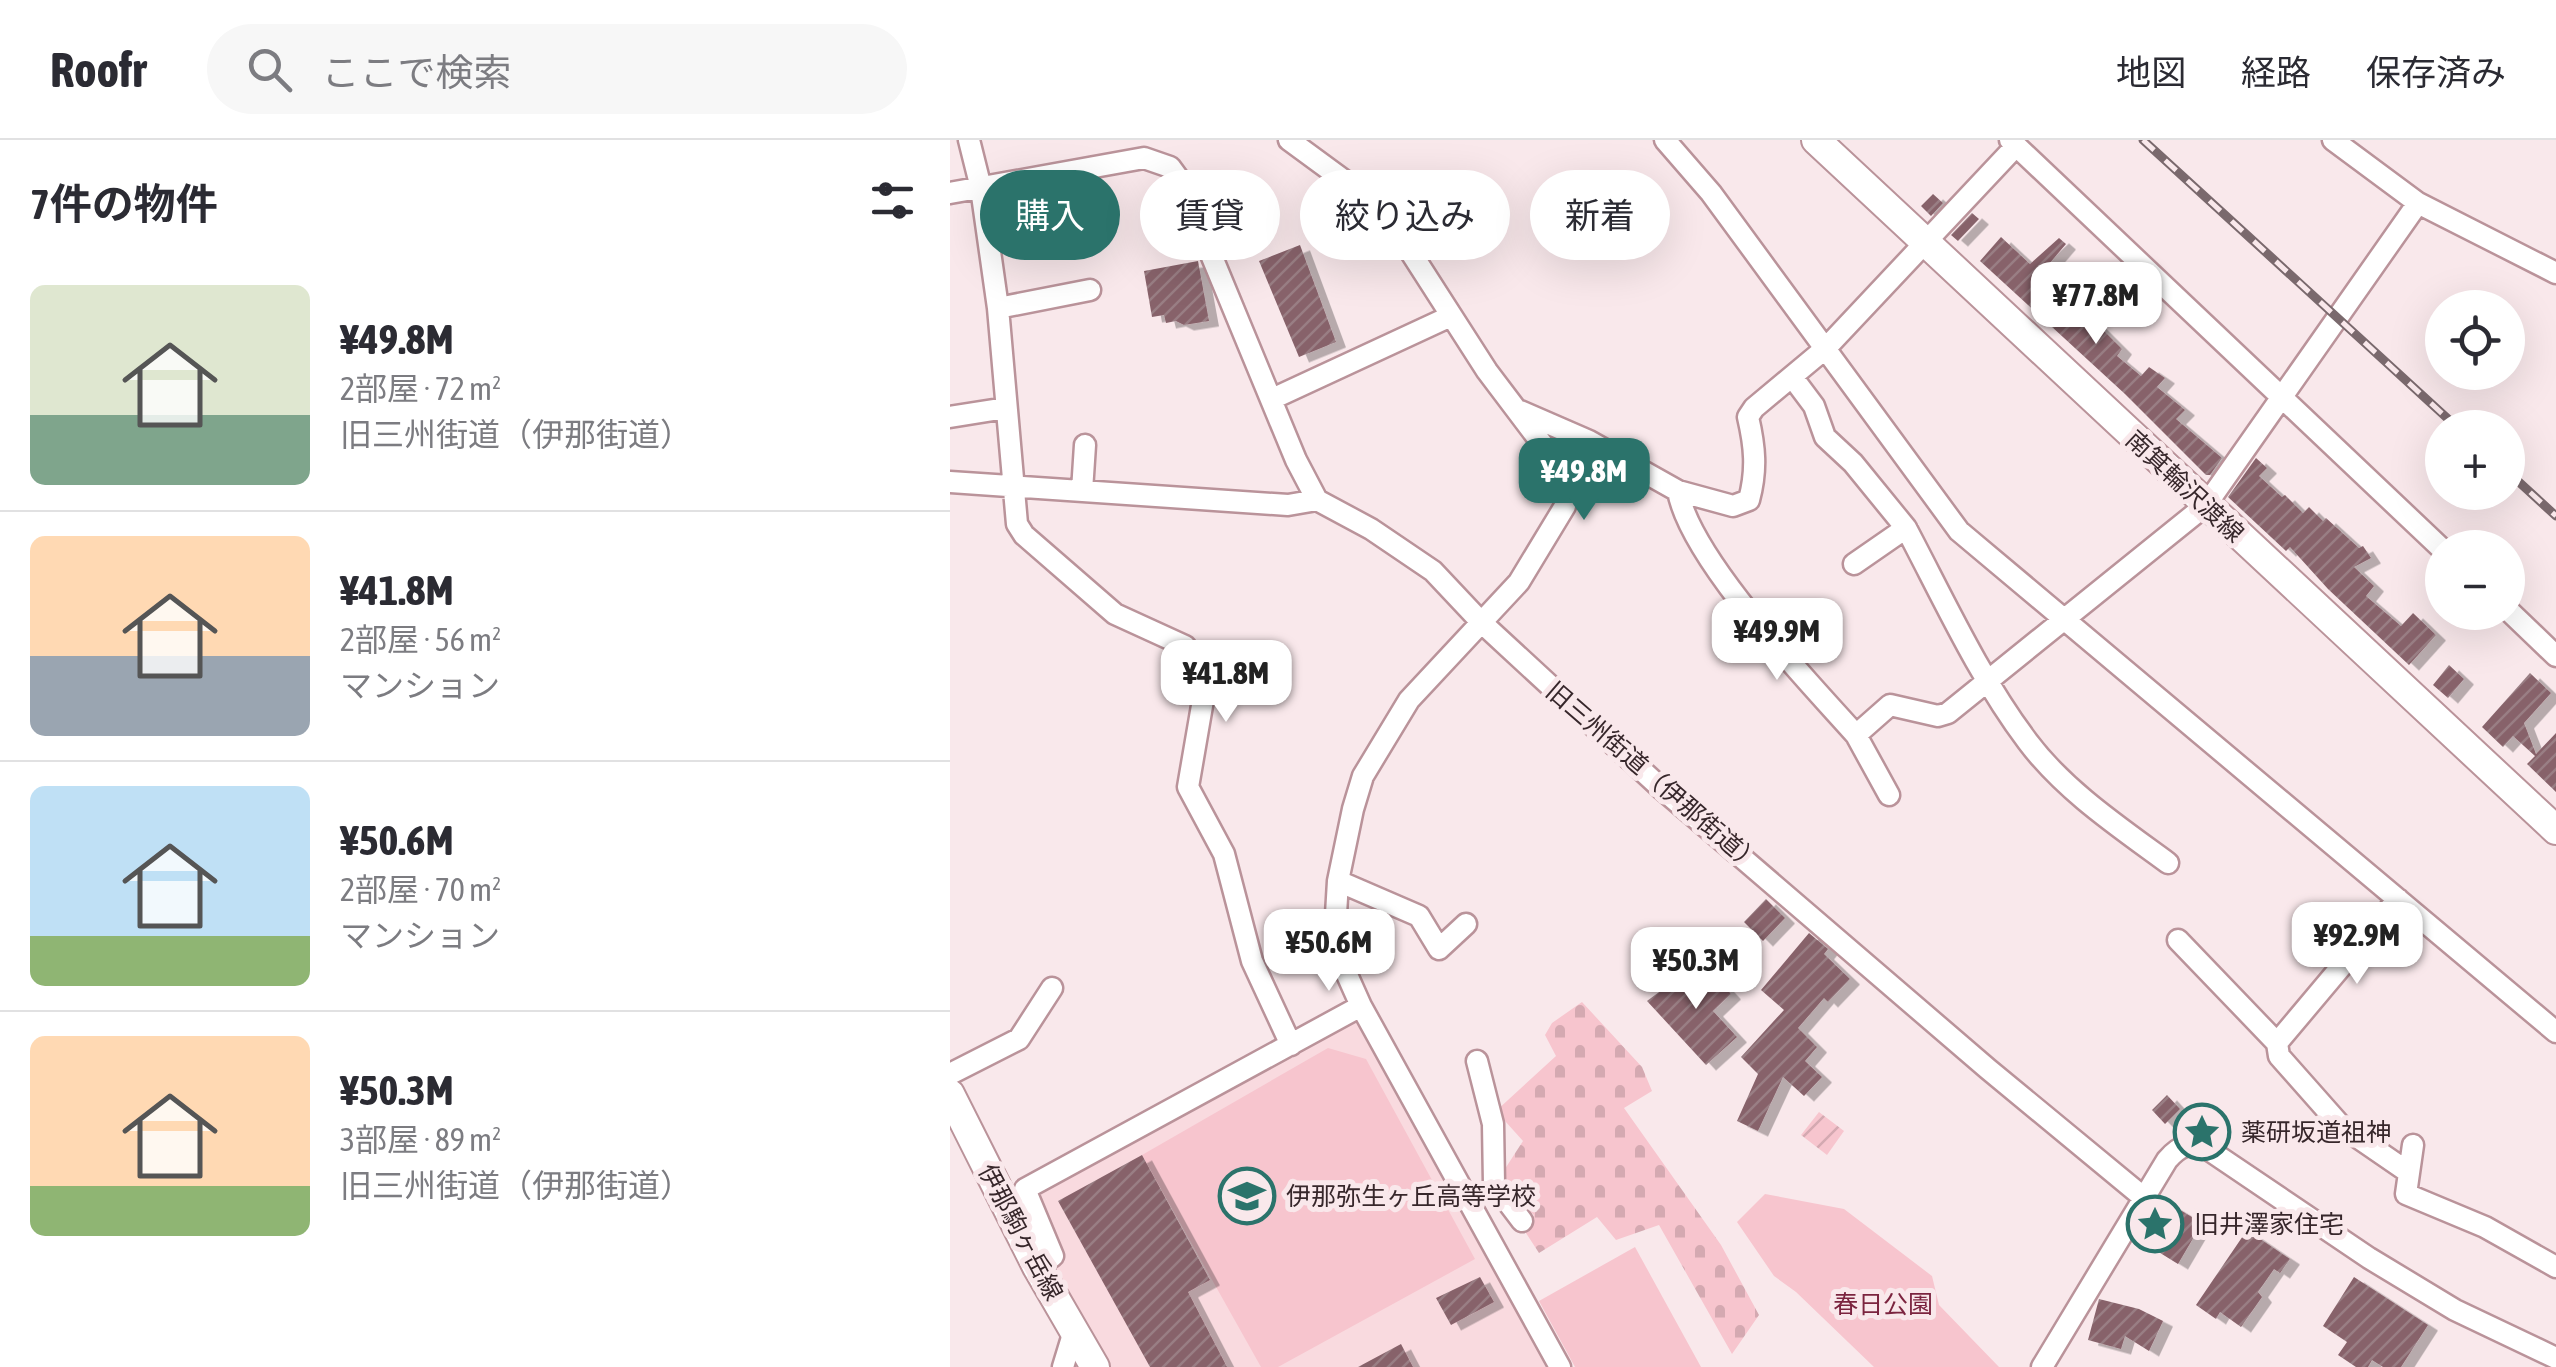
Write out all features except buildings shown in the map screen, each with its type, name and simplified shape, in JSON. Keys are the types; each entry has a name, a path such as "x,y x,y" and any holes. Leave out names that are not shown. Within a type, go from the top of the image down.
{"main road":[{"name":"南箕輪沢渡線","path":"1816,140 2556,830"},
{"name":"伊那駒ヶ岳線","path":"950,1094 1037,1267 1095,1367"}],"street":[{"path":"969,140 980,184"},
{"path":"1290,140 1383,209 1451,316 1548,453 1567,491 1565,506 1518,582 1409,700 1363,776 1338,882 1335,931 1340,959 1361,1006 1560,1367"},
{"path":"1665,140 1711,193 1959,531 2556,1032"},
{"path":"2332,140 2418,204 2556,274"},
{"path":"1518,410 1589,441 1678,491 1733,506 1749,500 1756,451 1748,417 1754,408 1826,348 2013,143 2425,533"},
{"path":"950,482 1288,505 1317,500 1296,460 1181,182 1170,167 1144,158 1079,170"},
{"path":"950,194 980,188"},
{"path":"1856,734 1890,704 1938,716 1948,713 2206,505 2418,204"},
{"path":"991,260 1014,510 1024,535 1116,614 1184,646 1195,661 1202,677 1203,700 1188,787 1224,854 1252,961 1291,1045"},
{"path":"998,308 1090,290"},
{"path":"1272,399 1451,316"},
{"path":"1793,378 1814,406 1825,437 1853,463 1906,528 1988,681 2029,744 2088,804 2168,863"},
{"path":"950,418 1006,408"},
{"path":"1082,491 1085,445"},
{"path":"1678,491 1682,511 1714,566 1856,734 1890,795"},
{"name":"旧三州街道（伊那街道）","path":"1317,500 1371,529 1433,571 1662,790 2143,1198"},
{"path":"1854,564 1906,528"},
{"path":"2525,626 2556,656"},
{"path":"1338,882 1419,916 1439,949 1466,924"},
{"path":"2278,1042 2398,899"},
{"path":"2178,940 2278,1042 2280,1056 2341,1126 2408,1172"},
{"path":"950,1074 1018,1039 1052,988"},
{"path":"1037,1267 1053,1256 1025,1189 1361,1006"},
{"path":"1477,1061 1493,1124 1494,1184 1522,1221"},
{"path":"2414,1145 2406,1194 2485,1227 2556,1267"},
{"path":"2042,1367 2143,1198 2178,1148 2200,1146 2455,1310 2556,1358"},
{"path":"1063,1367 1074,1331"}],"shaded area":[{"name":"伊那弥生ヶ丘高等学校","path":"1354,1016 1554,1367 1110,1367 1054,1265 1032,1190"}],"green space":[{"path":"1582,1002 1642,1067 1652,1091 1624,1108 1721,1245 1759,1315 1732,1354 1659,1225 1616,1240 1597,1217 1539,1253 1524,1230 1534,1215 1507,1190 1510,1184 1501,1175 1523,1141 1496,1111 1556,1056 1545,1035 1552,1023"},
{"path":"1328,1048 1366,1059 1475,1259 1278,1367 1261,1367 1142,1155"},
{"path":"1819,1112 1844,1131 1827,1155 1801,1135"},
{"name":"春日公園","path":"1765,1194 1844,1209 1932,1276 1939,1305 1999,1367 1874,1367 1774,1276 1737,1222"},
{"path":"1635,1247 1701,1367 1575,1367 1539,1301"}],"railway":[{"path":"2143,140 2438,410"},
{"path":"2525,488 2556,516"}],"place":[{"name":"薬研坂道祖神","path":"2202,1132"},
{"name":"伊那弥生ヶ丘高等学校","path":"1247,1196"},
{"name":"旧井澤家住宅","path":"2155,1224"}]}
